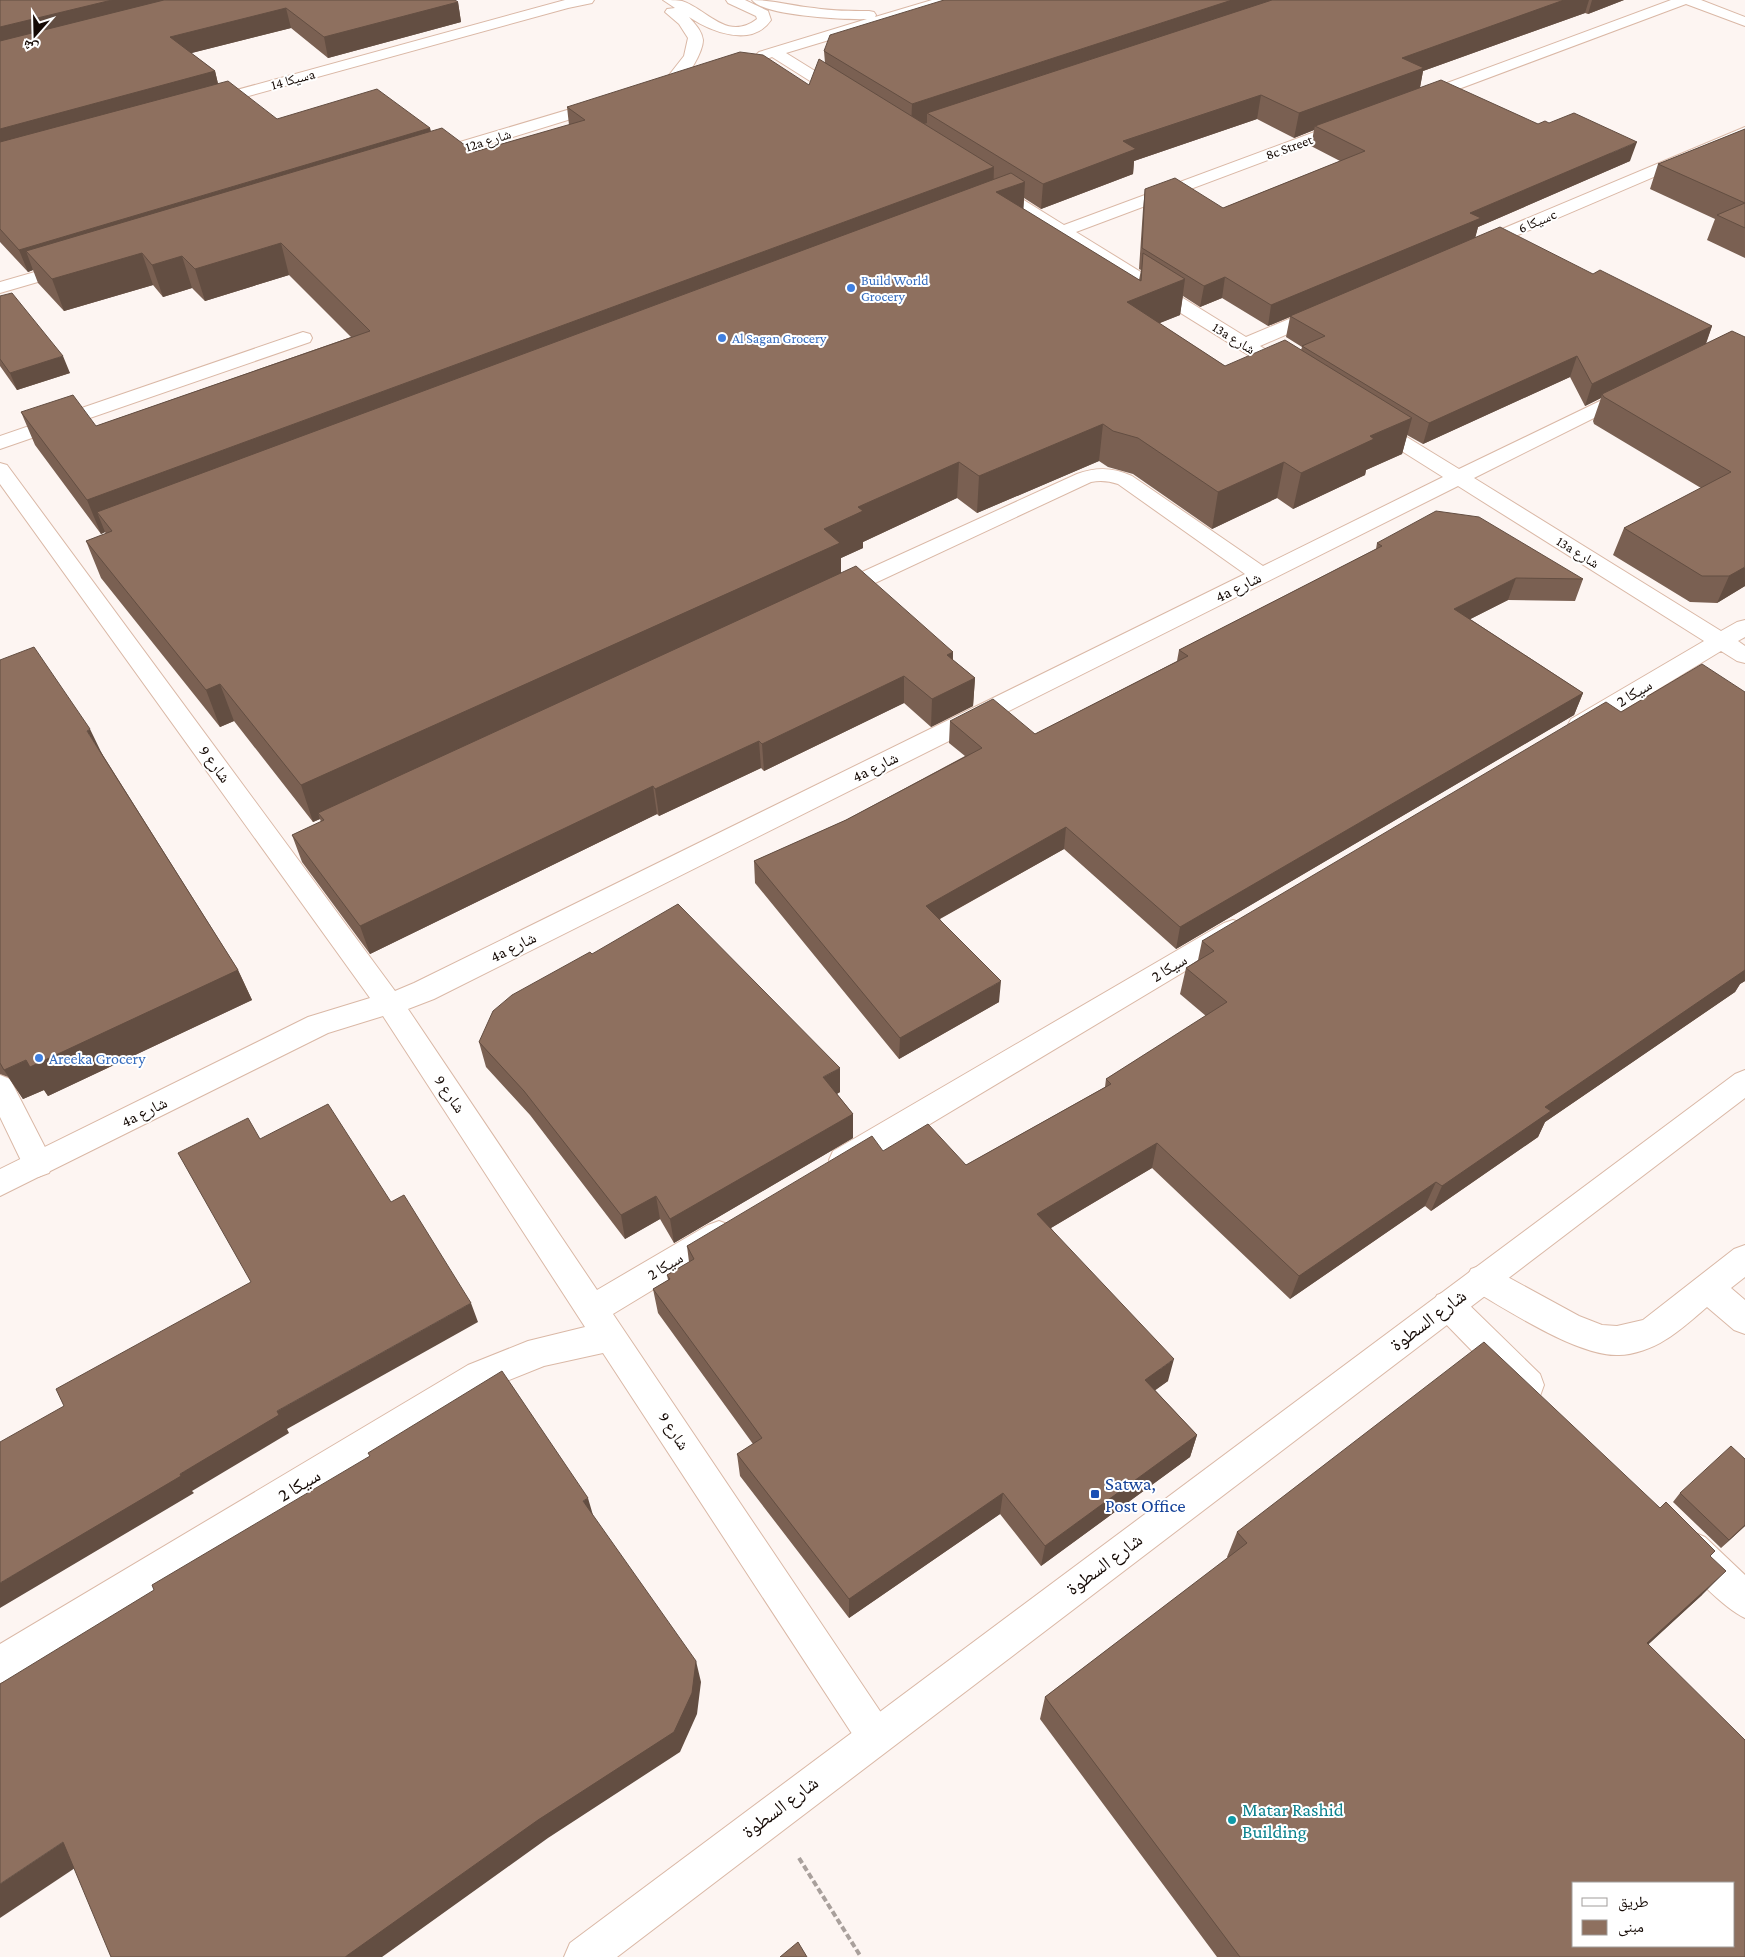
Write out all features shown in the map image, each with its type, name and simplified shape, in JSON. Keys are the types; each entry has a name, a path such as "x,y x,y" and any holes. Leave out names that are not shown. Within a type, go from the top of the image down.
{"street":[{"name":"سيكا 14a","path":"192,106 566,4 587,0"},
{"path":"664,2 680,4 715,28 726,30 752,28 760,25 764,20 762,14 733,0"},
{"path":"759,0 783,8 818,14 896,15"},
{"path":"746,61 947,0"},
{"path":"1406,104 1684,0"},
{"path":"1688,0 1745,22"},
{"path":"664,2 692,29 697,40 695,52 689,63 670,84"},
{"path":"774,52 858,104"},
{"path":"651,90 698,75"},
{"name":"12a شارع","path":"415,162 623,98"},
{"name":"8c Street","path":"1062,231 1359,121"},
{"name":"سيكا 6c","path":"1463,252 1745,132"},
{"name":"13a شارع","path":"977,178 1305,382"},
{"path":"992,206 1010,199"},
{"path":"0,288 85,262"},
{"path":"1245,345 1336,306"},
{"path":"0,443 303,338"},
{"name":"4a شارع","path":"0,1183 318,1026 366,1009 390,1005 433,987 1649,383"},
{"name":"13a شارع","path":"1356,414 1745,656"},
{"name":"شارع 9","path":"0,469 73,553 287,847 875,1736"},
{"path":"812,604 1084,478 1100,474 1118,476 1125,480 1261,576"},
{"name":"سيكا 2","path":"1559,738 1745,628"},
{"name":"سيكا 2","path":"824,1172 1251,920"},
{"name":"شارع السطوة","path":"584,1957 771,1814 1745,1082"},
{"path":"0,1087 38,1164"},
{"name":"سيكا 2","path":"593,1308 738,1223"},
{"path":"1482,1279 1574,1330 1596,1338 1617,1341 1637,1338 1654,1330 1709,1289 1745,1259"},
{"path":"1709,1289 1745,1320"},
{"path":"1448,1305 1547,1403"},
{"name":"سيكا 2","path":"0,1665 480,1376 545,1349 578,1341 612,1337"},
{"path":"1674,1530 1745,1600"}],"path":[{"path":"771,1814 861,1957"}],"building":[{"path":"0,0 112,0 0,27"},
{"path":"164,0 455,0 458,2 324,37 286,8 170,37 215,71 0,129 0,41"},
{"path":"944,0 1232,0 912,104 824,51 830,35"},
{"path":"1272,0 1564,0 1402,58 1424,68 1299,113 1261,95 1123,141 1136,149 1043,184 927,113"},
{"path":"740,52 763,55 809,85 819,59 994,167 87,500 21,412 73,395 96,426 370,331 281,243 195,269 182,256 152,265 142,253 52,279 26,251 442,128 474,152 585,120 567,107"},
{"path":"1441,80 1538,124 1545,121 1549,123 1574,113 1637,142 1470,213 1481,218 1271,305 1225,277 1204,286 1142,248 1145,189 1175,178 1223,208 1365,151 1315,126"},
{"path":"228,81 277,119 377,89 430,128 19,250 0,229 0,142"},
{"path":"1745,129 1745,203 1658,164"},
{"path":"1011,173 1025,182 996,192 1141,281 1143,253 1185,279 1127,302 1225,366 1285,340 1412,418 1370,436 1374,439 1301,473 1284,462 1218,492 1138,438 1113,431 1103,424 979,476 959,462 858,507 863,511 824,529 840,543 301,785 220,684 206,690 86,541 112,531 97,512"},
{"path":"1745,203 1745,228 1717,215"},
{"path":"1500,227 1593,274 1600,270 1712,326 1592,384 1577,356 1429,423 1302,346 1325,336 1290,316"},
{"path":"12,293 63,356 10,373 0,359 0,296"},
{"path":"1732,331 1745,337 1745,567 1729,576 1702,576 1624,528 1731,472 1604,397 1602,394"},
{"path":"1436,511 1479,517 1583,579 1516,578 1454,609 1583,693 1180,927 1066,827 926,906 1001,981 900,1038 754,861 846,820 982,748 950,721 993,699 1035,734 1188,656 1179,650 1382,546 1377,543"},
{"path":"856,566 953,652 947,655 975,678 932,699 904,676 762,744 759,741 655,789 653,786 360,926 292,835 324,820 318,813"},
{"path":"34,647 90,729 87,731 238,970 30,1067 26,1060 4,1070 0,1063 0,660"},
{"path":"1702,664 1745,692 1745,970 1545,1107 1551,1111 1442,1186 1436,1182 1299,1276 1157,1143 1037,1214 1174,1359 1145,1380 1197,1435 1045,1546 1003,1493 849,1599 737,1454 762,1438 653,1289 670,1279 667,1275 694,1259 687,1246 872,1136 883,1151 928,1124 966,1165 1111,1084 1106,1079 1227,1002 1186,968 1214,951 1202,941 1606,702 1621,712"},
{"path":"678,904 840,1068 823,1077 853,1114 670,1219 656,1196 621,1215 524,1091 479,1042 493,1011 512,995 590,952 592,954"},
{"path":"328,1104 391,1202 404,1195 471,1303 277,1411 279,1415 180,1474 181,1476 0,1583 0,1442 64,1406 56,1389 251,1282 178,1153 248,1118 260,1139"},
{"path":"1484,1342 1660,1508 1666,1502 1715,1551 1710,1556 1726,1571 1647,1643 1745,1740 1745,1957 1240,1957 1045,1697 1247,1543 1237,1532"},
{"path":"502,1371 588,1498 583,1501 696,1661 692,1693 674,1732 538,1820 345,1957 111,1957 63,1842 0,1884 0,1684 154,1590 152,1585 370,1456 368,1453"},
{"path":"1731,1446 1745,1459 1745,1525 1729,1540 1680,1493"},
{"path":"798,1942 807,1957 780,1957"}],"place":[{"name":"Build World Grocery","path":"851,288"},
{"name":"Al Sagan Grocery","path":"722,338"},
{"name":"Areeka Grocery","path":"39,1058"},
{"name":"Satwa, Post Office","path":"1095,1494"},
{"name":"Matar Rashid Building","path":"1232,1820"}]}
